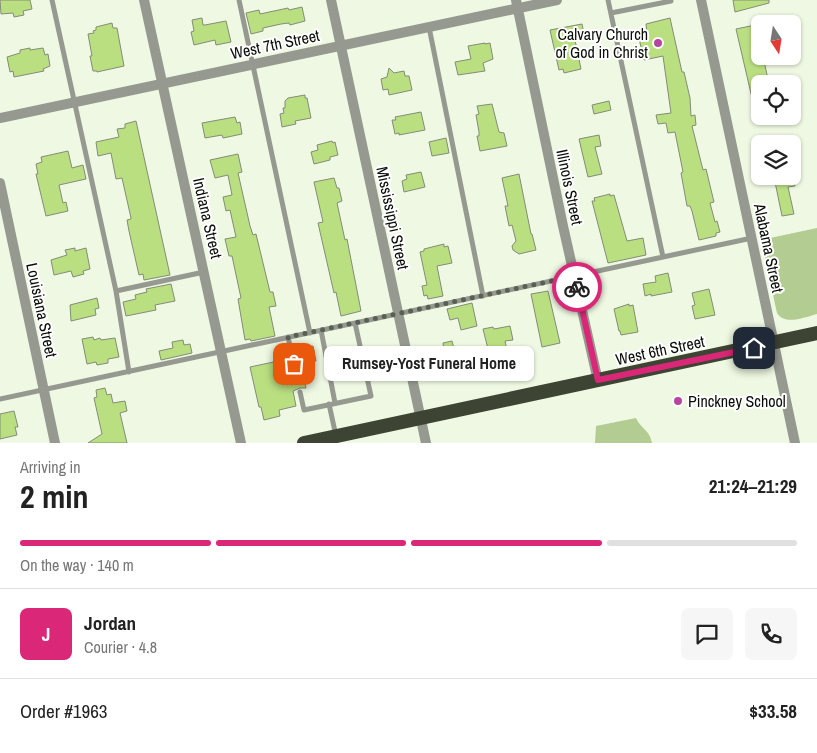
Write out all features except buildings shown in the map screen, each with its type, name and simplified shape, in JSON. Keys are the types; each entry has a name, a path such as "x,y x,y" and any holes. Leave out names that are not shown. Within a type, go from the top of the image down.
{"highway":[{"name":"West 6th Street","path":"304,443 817,334"}],"street":[{"name":"Indiana Street","path":"144,0 241,443"},
{"name":"Mississippi Street","path":"331,0 426,443"},
{"name":"West 7th Street","path":"0,118 429,27 517,4 557,0"},
{"name":"Alabama Street","path":"701,0 795,443"},
{"name":"Illinois Street","path":"517,4 563,226 598,380"},
{"name":"Louisiana Street","path":"0,184 55,443"}],"lane":[{"path":"52,0 116,291 129,372"},
{"path":"239,0 310,333"},
{"path":"608,0 663,257"},
{"path":"611,13 655,2 671,1"},
{"path":"429,27 483,296"},
{"path":"0,399 752,238"},
{"path":"116,291 204,272"},
{"path":"300,392 304,410 371,396 356,323"},
{"path":"321,330 336,436"},
{"path":"288,337 294,364"}],"green space":[{"path":"817,228 817,314 796,320 785,319 777,313 761,240"},
{"path":"636,418 649,435 652,443 595,443 596,426"}],"way so far":[{"path":"294,364 288,337 575,276 577,287"}],"place":[{"name":"Calvary Church of God in Christ","path":"658,43"},
{"name":"Rumsey-Yost Funeral Home","path":"294,364"},
{"name":"Pinckney School","path":"678,401"}],"route":[{"path":"577,287 598,380 754,348"}]}
